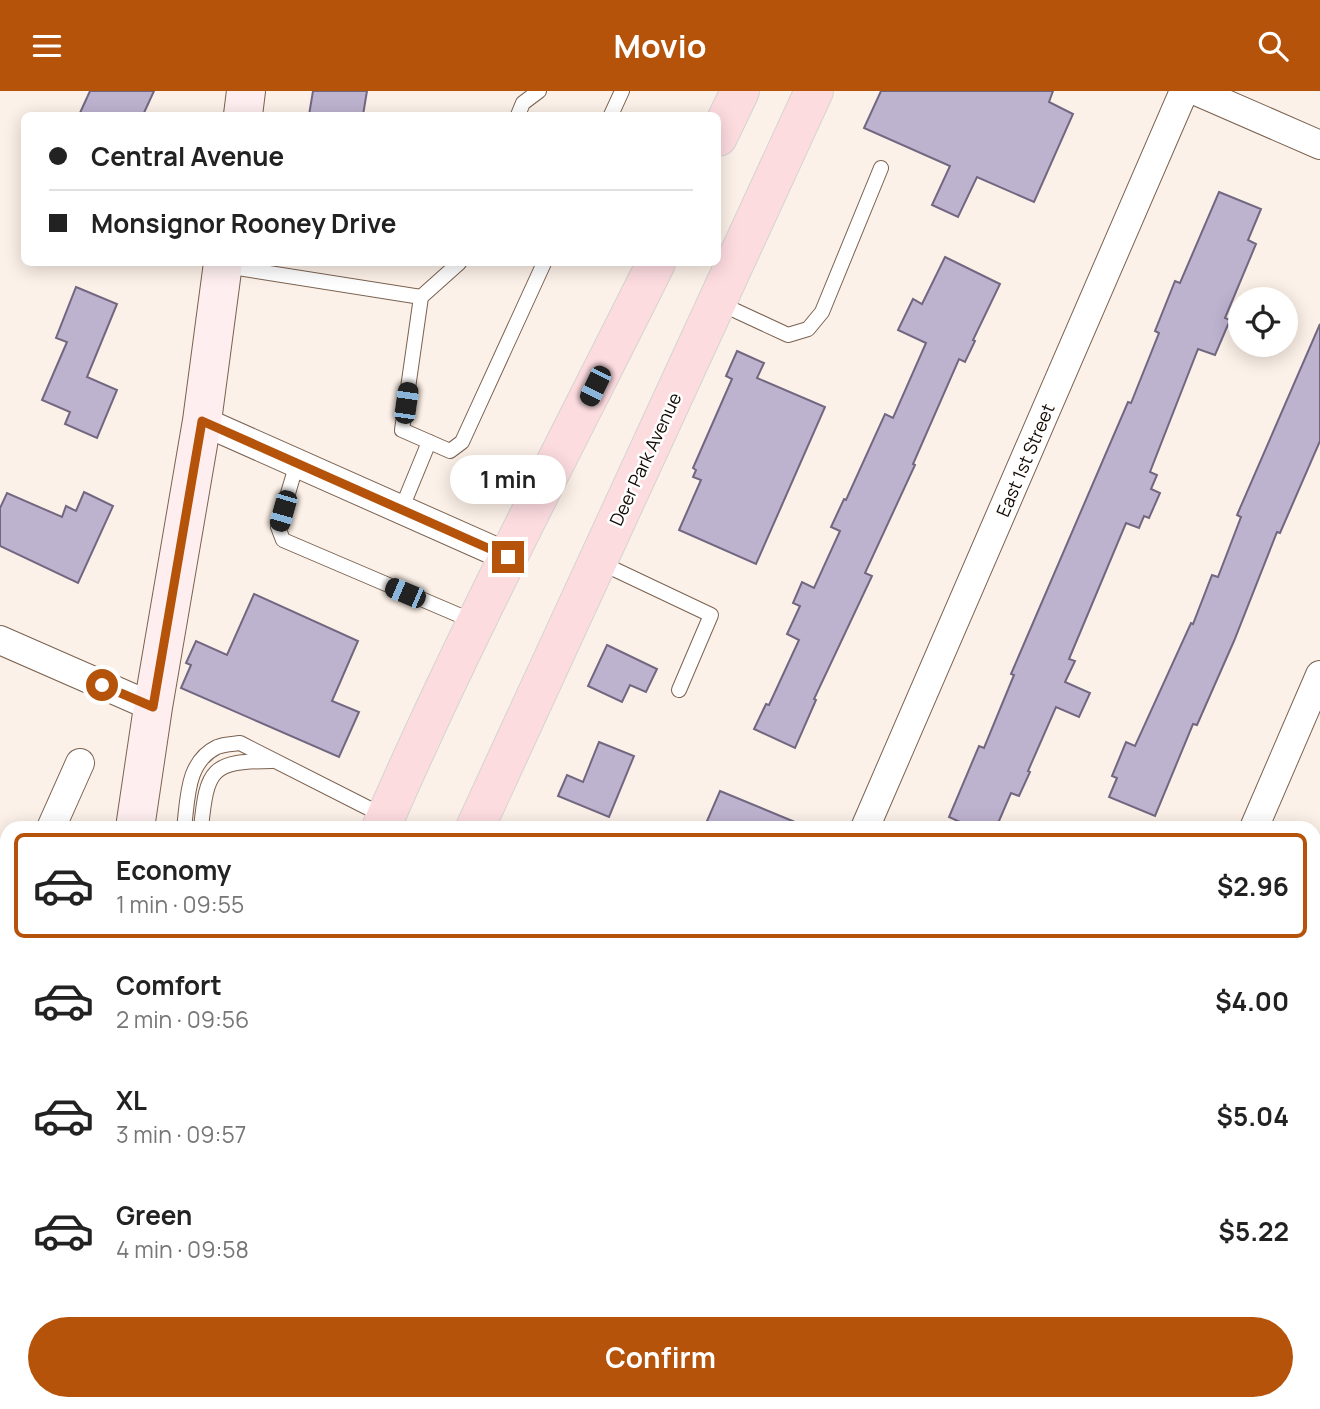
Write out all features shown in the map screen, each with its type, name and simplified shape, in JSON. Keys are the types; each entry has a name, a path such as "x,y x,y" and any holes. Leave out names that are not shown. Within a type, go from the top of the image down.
{"main road":[{"path":"721,131 740,91"},
{"name":"Deer Park Avenue","path":"478,821 814,91"},
{"path":"383,821 508,557 654,266"}],"street":[{"path":"243,112 246,91"},
{"name":"East 1st Street","path":"868,821 1184,91"},
{"path":"1196,91 1320,145"},
{"path":"136,821 202,421 223,266"},
{"path":"202,421 508,557"},
{"path":"0,640 153,707"},
{"path":"1257,821 1320,675"},
{"path":"54,821 80,763"}],"lane":[{"path":"519,112 523,103 539,91"},
{"path":"612,112 622,91"},
{"path":"717,302 788,335 808,330 822,312 881,168"},
{"path":"235,266 421,297"},
{"path":"455,266 421,297 402,430 450,451 462,442 543,266"},
{"path":"401,509 429,442"},
{"path":"297,463 278,527 283,540 477,623"},
{"path":"598,561 711,615 679,690"},
{"path":"185,821 191,774 205,756 218,747 240,743 277,761 381,821"},
{"path":"202,821 208,781 216,771 232,762 277,761"}],"building":[{"path":"90,91 154,91 144,112 80,112"},
{"path":"313,91 367,91 364,112 310,112"},
{"path":"881,91 1053,91 1049,102 1073,114 1034,202 977,177 958,217 932,205 950,166 864,128"},
{"path":"1219,192 1261,209 1248,240 1256,244 1238,287 1228,287 1228,311 1225,318 1228,319 1228,325 1215,355 1198,349 1150,472 1157,475 1151,489 1160,493 1149,518 1144,516 1139,528 1126,523 1069,659 1075,661 1065,682 1090,693 1079,717 1056,707 1019,796 1011,793 999,821 958,821 949,817 979,746 984,748 1014,675 1011,674 1128,402 1131,403 1159,333 1155,331 1175,281 1180,283"},
{"path":"945,257 1000,284 965,362 959,359 913,464 915,465 865,573 872,576 814,699 816,700 795,748 754,729 766,704 769,705 799,640 787,634 800,606 793,603 802,582 814,588 840,531 831,527 885,414 893,418 926,343 898,330 913,299 922,304"},
{"path":"76,287 117,304 87,377 117,390 97,438 65,424 70,412 42,400 67,342 56,338"},
{"path":"1320,324 1320,441 1280,533 1277,532 1234,641 1197,725 1193,724 1155,816 1109,797 1117,778 1112,776 1126,742 1135,746 1191,623 1193,624 1212,575 1218,577 1241,517 1237,515"},
{"path":"737,351 764,363 757,378 825,407 756,564 679,530 701,480 693,477 696,470 693,468 732,379 726,376"},
{"path":"84,492 113,506 78,583 0,546 0,508 7,493 62,517 66,506 76,511"},
{"path":"254,594 358,641 332,701 359,712 339,757 181,688 191,665 186,663 196,641 227,655"},
{"path":"607,645 657,669 646,692 630,685 622,702 588,686"},
{"path":"599,742 634,756 609,817 558,796 567,775 583,782"},
{"path":"720,791 792,821 707,821"}],"route":[{"path":"102,685 153,707 202,421 508,557"}]}
